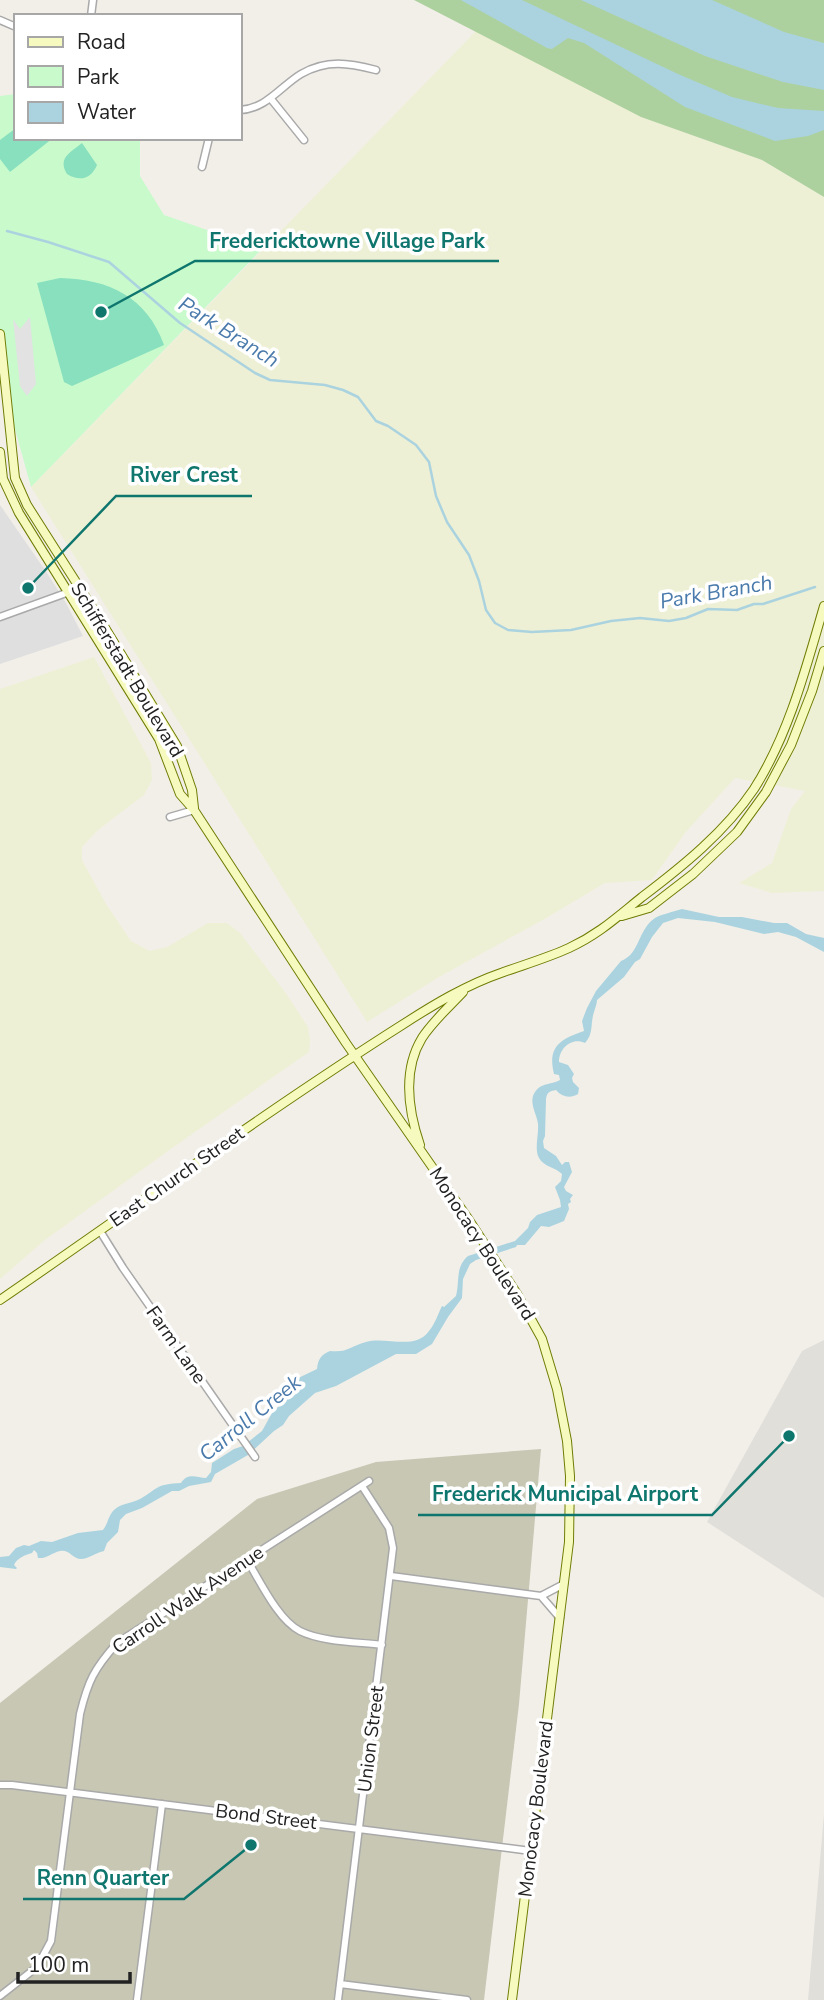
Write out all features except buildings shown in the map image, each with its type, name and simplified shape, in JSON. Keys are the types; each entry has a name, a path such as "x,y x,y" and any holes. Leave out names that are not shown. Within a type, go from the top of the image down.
{"main road":[{"name":"Schifferstadt Boulevard","path":"0,334 4,415 15,478 27,505 177,746 192,790 194,810"},
{"name":"Schifferstadt Boulevard","path":"0,452 3,479 19,513 159,739 180,794 194,810 354,1055"},
{"path":"354,1055 426,1009 470,986 569,948 600,932 705,846 754,788 792,711 824,606"},
{"path":"619,917 649,908 693,874 737,832 766,792 791,745 824,651"},
{"path":"424,1155 408,1095 412,1063 421,1039 470,986"},
{"name":"Monocacy Boulevard","path":"354,1055 467,1217 517,1294 542,1339 557,1389 567,1441 570,1476 569,1542 512,2000"},
{"name":"East Church Street","path":"0,1300 354,1055"}],"street":[{"path":"242,110 271,99 300,74 321,65 349,63 376,70"},
{"path":"271,99 304,140"},
{"path":"202,167 209,140"},
{"path":"0,617 80,588"},
{"path":"170,817 194,810"},
{"name":"Farm Lane","path":"100,1231 255,1457"},
{"name":"Carroll Walk Avenue","path":"0,1998 37,1967 51,1941 80,1714 92,1673 117,1643 369,1481"},
{"name":"Union Street","path":"338,2000 393,1548 389,1528 362,1486"},
{"path":"247,1560 288,1623 300,1631 320,1637 383,1645"},
{"path":"391,1576 541,1596 564,1584"},
{"path":"541,1596 560,1618"},
{"name":"Bond Street","path":"0,1785 531,1851"},
{"path":"137,2000 162,1804"},
{"path":"340,1984 467,2000"}],"shaded area":[{"path":"476,31 641,117 762,160 824,197 824,891 772,893 739,883 772,863 791,809 805,791 735,778 685,833 652,880 605,883 439,977 367,1022 31,487"},
{"path":"30,317 36,384 27,396 20,386 13,319 20,329"},
{"path":"0,505 47,573 83,636 0,664"},
{"path":"94,657 151,763 152,780 144,795 98,830 82,847 82,860 106,904 131,941 150,951 167,947 208,923 227,923 240,933 308,1027 309,1052 45,1240 0,1279 0,689"},
{"path":"824,1340 824,1598 707,1522 802,1351"},
{"path":"541,1449 519,1704 484,2000 0,2000 0,1703 257,1499 376,1462"},
{"path":"824,1814 824,2000 808,2000"}],"green space":[{"path":"414,0 824,0 824,197 762,160 641,117"},
{"path":"14,94 14,140 140,140 140,176 164,215 262,249 31,487 0,375 0,96"},
{"path":"14,130 14,140 50,140 10,172 0,159 0,140"},
{"path":"82,143 97,165 85,178 76,178 67,174 64,160"},
{"path":"60,278 95,282 124,294 147,314 164,345 72,386 64,382 37,283"}],"water":[{"path":"461,0 522,0 732,97 778,108 824,111 824,130 808,136 775,141 685,107 584,43 568,38 552,49 547,48"},
{"path":"581,0 712,0 784,32 824,43 824,90 783,82 705,56"},
{"path":"682,909 719,917 787,923 806,934 824,938 824,952 796,937 778,932 764,934 715,922 678,918 663,923 640,959 597,1000 591,1032 585,1043 575,1041 561,1052 559,1062 568,1065 574,1074 572,1078 579,1088 578,1094 566,1096 556,1090 548,1093 543,1141 544,1148 556,1156 562,1165 569,1162 572,1172 564,1187 573,1195 564,1221 549,1227 541,1226 525,1245 517,1245 470,1264 463,1279 462,1298 432,1344 416,1354 396,1354 336,1386 315,1393 248,1455 215,1474 211,1482 172,1491 126,1514 120,1520 118,1532 107,1543 104,1551 81,1559 63,1551 38,1558 34,1550 17,1560 14,1565 16,1569 0,1567 0,1557 9,1556 16,1548 41,1541 52,1542 78,1533 103,1530 112,1512 120,1506 140,1499 162,1486 181,1483 190,1477 206,1478 211,1472 212,1463 243,1446 262,1431 272,1413 281,1404 286,1388 292,1381 317,1369 324,1354 374,1341 408,1342 423,1337 433,1325 442,1306 456,1296 461,1265 468,1256 515,1241 537,1215 561,1207 555,1187 561,1181 562,1174 539,1158 538,1124 533,1096 541,1087 560,1080 559,1075 554,1074 552,1064 554,1050 569,1037 584,1031 582,1021 596,991 621,961 632,953 645,928 658,917"}],"waterway":[{"name":"Park Branch","path":"7,231 109,262 180,323 255,373 270,380 325,385 358,397 376,421 416,445 429,462 436,496 447,522 469,555 486,610 495,623 508,630 571,630 640,618 669,621 686,618 708,609 737,610 763,604 815,587"}],"place":[{"name":"Fredericktowne Village Park","path":"101,312"},
{"name":"River Crest","path":"28,588"},
{"name":"Frederick Municipal Airport","path":"789,1436"},
{"name":"Renn Quarter","path":"251,1845"}],"water label":[{"name":"Carroll Creek","path":"250,1418"}]}
